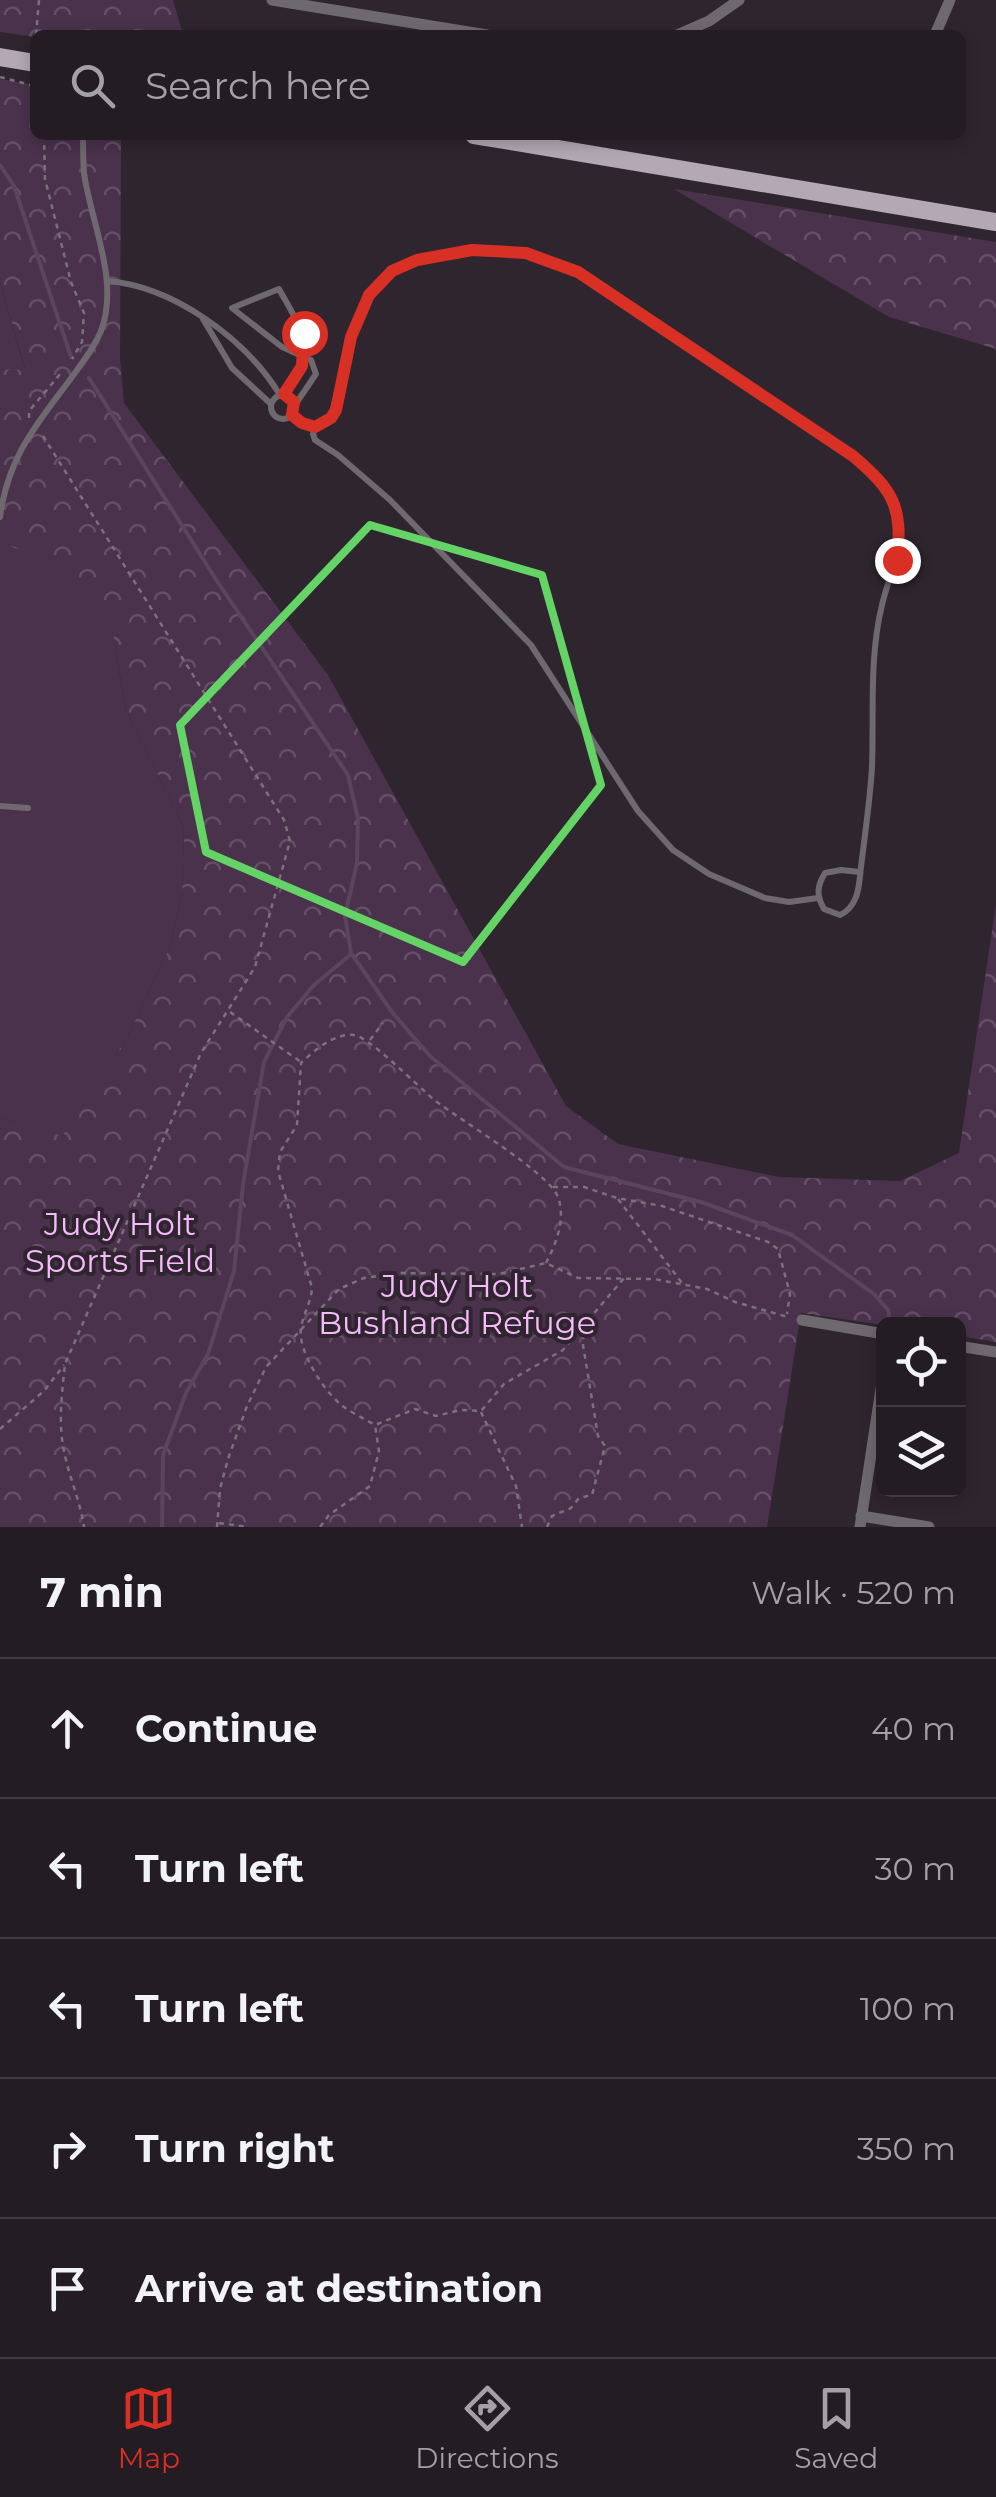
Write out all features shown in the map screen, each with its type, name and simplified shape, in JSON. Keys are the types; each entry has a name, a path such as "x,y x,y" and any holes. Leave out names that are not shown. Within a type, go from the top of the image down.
{"main road":[{"path":"0,57 30,62"},
{"path":"504,140 996,222"}],"street":[{"path":"272,0 457,30"},
{"path":"688,30 739,0"},
{"path":"937,30 950,0"},
{"path":"802,1320 876,1333"},
{"path":"966,1347 996,1352"},
{"path":"878,1407 861,1521 930,1527"}],"lane":[{"path":"0,517 10,470 22,442 89,354 101,331 106,309 108,282 84,171 83,140"},
{"path":"818,898 789,902 765,898 710,874 673,850 638,811 531,645 390,500 315,440 315,427 331,418 336,410 351,337 369,295 392,271 417,260 472,250 526,253 578,272 853,456 889,490 900,529 897,560 885,590 877,632 872,772 860,872 855,902 840,915 830,913 818,898 824,873 860,872"},
{"path":"108,282 153,291 203,318 230,338 295,406"},
{"path":"271,404 297,376 303,355 304,333 279,289 232,308 282,347 303,355 311,360 316,374 292,415"},
{"path":"203,318 232,368 271,404 276,416 292,415"},
{"path":"292,415 315,427"},
{"path":"0,806 28,808"}],"path":[{"path":"37,30 40,0"},
{"path":"0,77 30,85"},
{"path":"0,1429 44,1391 65,1364 201,1053 258,957 288,853 288,830 28,416 68,366 82,342 85,326 45,179 44,140"},
{"path":"228,1011 302,1063"},
{"path":"369,1041 383,1023"},
{"path":"320,1527 329,1514 370,1486 379,1451 374,1425 339,1403 318,1377 305,1350 300,1330 312,1288 278,1171 280,1152 297,1124 302,1063 344,1035 358,1035 369,1041 420,1090 552,1186 584,1187 662,1206 778,1248 790,1294 787,1317"},
{"path":"546,1263 562,1215 552,1186"},
{"path":"617,1198 682,1283"},
{"path":"248,1527 218,1525 220,1489 247,1406 266,1367 339,1289 364,1278 398,1273 499,1274 546,1263 578,1278 625,1278 708,1288 735,1302 802,1320"},
{"path":"481,1411 504,1384 563,1350 625,1278"},
{"path":"547,1527 552,1516 571,1508 579,1498 592,1495 604,1456 583,1345 584,1325"},
{"path":"65,1364 60,1416 64,1452 84,1527"},
{"path":"374,1425 415,1410 436,1416 460,1410 481,1411"},
{"path":"481,1411 516,1486 522,1527"}],"highlighted area":[{"path":"370,525 542,575 601,785 463,962 206,852 180,725"}],"green space":[{"path":"0,0 173,0 182,30 30,30 30,36 0,32"},
{"path":"0,79 30,84 30,140 121,140 120,358 124,403 328,675 566,1106 618,1144 779,1177 900,1181 959,1153 996,904 996,1342 966,1337 966,1317 876,1317 876,1324 801,1313 767,1527 0,1527 0,1117 62,1135 128,1036 170,946 182,894 184,828 126,710 112,630 28,554 0,543 0,369 25,369 0,282"},
{"path":"674,189 996,242 996,349 889,317"},
{"path":"0,282 25,370 0,369"},
{"path":"0,543 72,567 112,630 126,710 184,828 182,894 170,946 128,1036 62,1136 0,1117"}],"waterway":[{"path":"0,165 14,186 71,357"},
{"path":"89,378 217,581 348,775 358,819 357,863 345,916 351,953 392,1012 430,1056 564,1167 701,1202 792,1235 874,1294 890,1317"},
{"path":"162,1527 163,1455 186,1393 208,1354 234,1271 243,1184 264,1062 287,1017 314,985 350,955"}],"route":[{"path":"304,333 302,366 284,394 294,402 292,415 315,427 331,418 336,410 351,337 369,295 392,271 417,260 472,250 526,253 578,272 853,456 878,478 897,508 897,560"}],"park label":[{"name":"Judy Holt Sports Field","path":"120,1242"},
{"name":"Judy Holt Bushland Refuge","path":"457,1304"}]}
